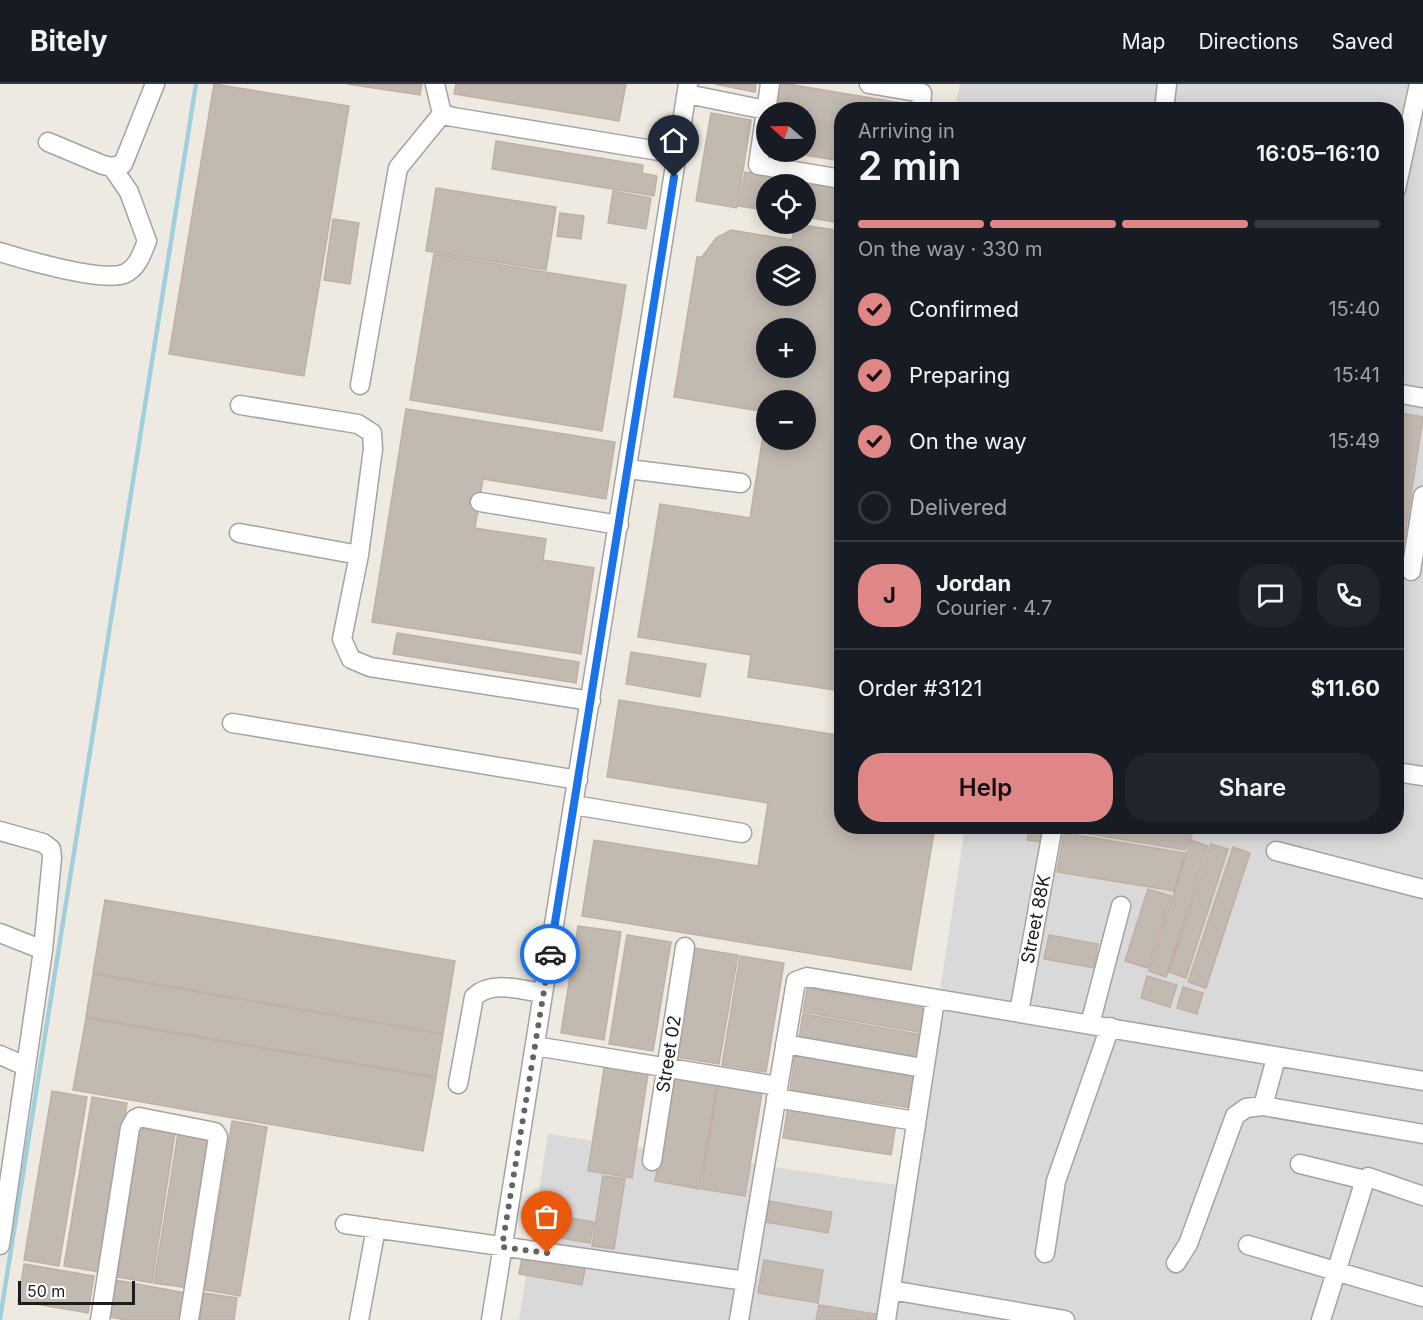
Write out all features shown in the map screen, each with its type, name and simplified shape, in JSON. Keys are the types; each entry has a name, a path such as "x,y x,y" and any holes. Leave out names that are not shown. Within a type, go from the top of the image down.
{"street":[{"path":"112,167 123,164 155,84"},
{"path":"435,84 442,114"},
{"path":"767,102 770,84"},
{"path":"869,84 922,93 921,102"},
{"path":"1165,102 1167,84"},
{"path":"1404,152 1419,84"},
{"path":"491,1320 620,525 687,89 756,107"},
{"path":"442,114 677,154"},
{"path":"360,384 398,168 442,114"},
{"path":"0,252 104,277 124,273 138,263 147,241 129,192 112,167 48,142"},
{"path":"758,162 758,165 834,178"},
{"path":"1404,394 1423,398"},
{"path":"240,405 358,424 372,433 373,449 359,555 342,639 351,659 370,667 591,701"},
{"path":"628,469 741,483"},
{"path":"1410,571 1423,496"},
{"path":"480,502 620,525"},
{"path":"239,533 359,555"},
{"path":"232,723 578,780"},
{"path":"1404,773 1423,776"},
{"path":"574,805 742,833"},
{"path":"0,831 43,843 51,849 43,950 5,1175 0,1245"},
{"name":"Street 88K","path":"1018,1012 1051,834"},
{"path":"1276,851 1423,889"},
{"path":"1090,1024 1121,906"},
{"path":"0,933 43,950"},
{"name":"Street 02","path":"652,1161 685,947"},
{"path":"739,1320 796,981 807,977 1423,1081"},
{"path":"458,1084 474,997 481,990 500,987 543,993"},
{"path":"886,1320 934,1000"},
{"path":"1044,1253 1056,1181 1110,1027"},
{"path":"785,1044 923,1068"},
{"path":"535,1046 666,1068 915,1121"},
{"path":"0,1055 25,1066"},
{"path":"1263,1106 1276,1058"},
{"path":"1176,1263 1188,1244 1235,1116 1245,1108 1263,1106 1423,1134"},
{"path":"100,1320 130,1128 135,1119 139,1117 215,1132 218,1137 189,1320"},
{"path":"1300,1164 1365,1180 1368,1178 1423,1196"},
{"path":"1321,1320 1365,1180"},
{"path":"345,1224 746,1281"},
{"path":"358,1320 376,1228"},
{"path":"1248,1245 1423,1297"},
{"path":"891,1290 1024,1317 1065,1320"}],"shaded area":[{"path":"960,84 1423,84 1423,1320 519,1320 548,1134 910,1187 964,834 1404,834 1404,102 956,102"}],"building":[{"path":"214,84 349,106 304,376 169,354"},
{"path":"347,84 422,84 420,95"},
{"path":"456,84 626,84 619,121 454,94"},
{"path":"715,84 756,84 755,92"},
{"path":"776,84 896,102 834,102 834,125 816,122 816,102 773,102"},
{"path":"711,113 751,120 737,208 696,201"},
{"path":"816,124 834,127 834,160 816,157"},
{"path":"496,141 643,165 642,173 657,176 654,196 492,169"},
{"path":"745,172 758,174 756,174 756,209 739,206"},
{"path":"816,183 834,186 834,222 816,219"},
{"path":"436,188 556,207 546,270 426,251"},
{"path":"613,191 651,198 646,229 608,223"},
{"path":"560,213 584,216 581,239 557,236"},
{"path":"333,219 359,223 350,284 324,280"},
{"path":"816,227 834,230 834,690 748,677 751,655 638,637 660,504 750,518 761,450 816,450 816,390 756,390 756,410 674,397 697,257 702,257 716,238 731,230 792,240 793,234 816,234"},
{"path":"434,254 626,285 602,431 410,400"},
{"path":"406,409 615,442 606,499 483,479 475,528 546,539 543,560 594,568 581,654 372,622"},
{"path":"1404,413 1423,417 1404,541"},
{"path":"397,633 579,662 576,683 393,654"},
{"path":"631,652 706,664 700,697 626,684"},
{"path":"619,700 834,735 834,834 934,834 911,970 582,916 594,840 758,866 768,803 607,777"},
{"path":"1028,834 1047,834 1045,843 1027,840"},
{"path":"1064,834 1185,853 1174,891 1057,872"},
{"path":"1090,834 1192,835 1185,850"},
{"path":"1191,840 1208,846 1166,977 1149,971"},
{"path":"1211,844 1228,849 1186,978 1169,972"},
{"path":"1233,847 1250,853 1206,988 1188,982"},
{"path":"1148,889 1171,896 1148,968 1125,961"},
{"path":"105,900 455,961 443,1034 93,973"},
{"path":"578,926 621,932 604,1040 561,1033"},
{"path":"627,935 671,942 653,1051 609,1044"},
{"path":"1049,935 1098,944 1094,968 1044,959"},
{"path":"694,948 738,955 719,1064 675,1057"},
{"path":"740,956 784,963 766,1072 722,1065"},
{"path":"93,974 443,1034 436,1077 86,1017"},
{"path":"1147,976 1177,985 1170,1007 1141,998"},
{"path":"1183,987 1203,993 1197,1014 1177,1008"},
{"path":"807,988 928,1009 924,1033 803,1012"},
{"path":"803,1014 924,1035 920,1058 799,1038"},
{"path":"86,1018 436,1078 423,1151 73,1090"},
{"path":"795,1054 916,1072 911,1108 790,1090"},
{"path":"605,1062 649,1068 632,1178 588,1171"},
{"path":"674,1073 718,1080 699,1189 655,1181"},
{"path":"719,1080 763,1087 745,1196 701,1189"},
{"path":"52,1091 87,1097 59,1266 24,1260"},
{"path":"92,1097 127,1103 99,1272 64,1266"},
{"path":"788,1106 896,1123 891,1155 783,1138"},
{"path":"232,1121 267,1127 240,1296 205,1290"},
{"path":"140,1128 175,1133 152,1283 117,1277"},
{"path":"178,1133 212,1139 189,1288 154,1283"},
{"path":"603,1176 625,1179 614,1249 592,1246"},
{"path":"769,1201 832,1212 828,1233 765,1222"},
{"path":"531,1211 594,1222 590,1243 528,1233"},
{"path":"523,1252 586,1263 582,1285 519,1274"},
{"path":"764,1260 823,1270 818,1303 758,1293"},
{"path":"24,1264 94,1276 88,1313 18,1301"},
{"path":"116,1280 186,1293 181,1320 126,1320 110,1317"},
{"path":"204,1293 237,1298 234,1320 200,1320"},
{"path":"819,1305 882,1315 881,1320 816,1320"}],"waterway":[{"path":"0,1319 196,84"}],"way so far":[{"path":"547,1253 502,1247 550,954"}],"route":[{"path":"550,954 674,177"}]}
